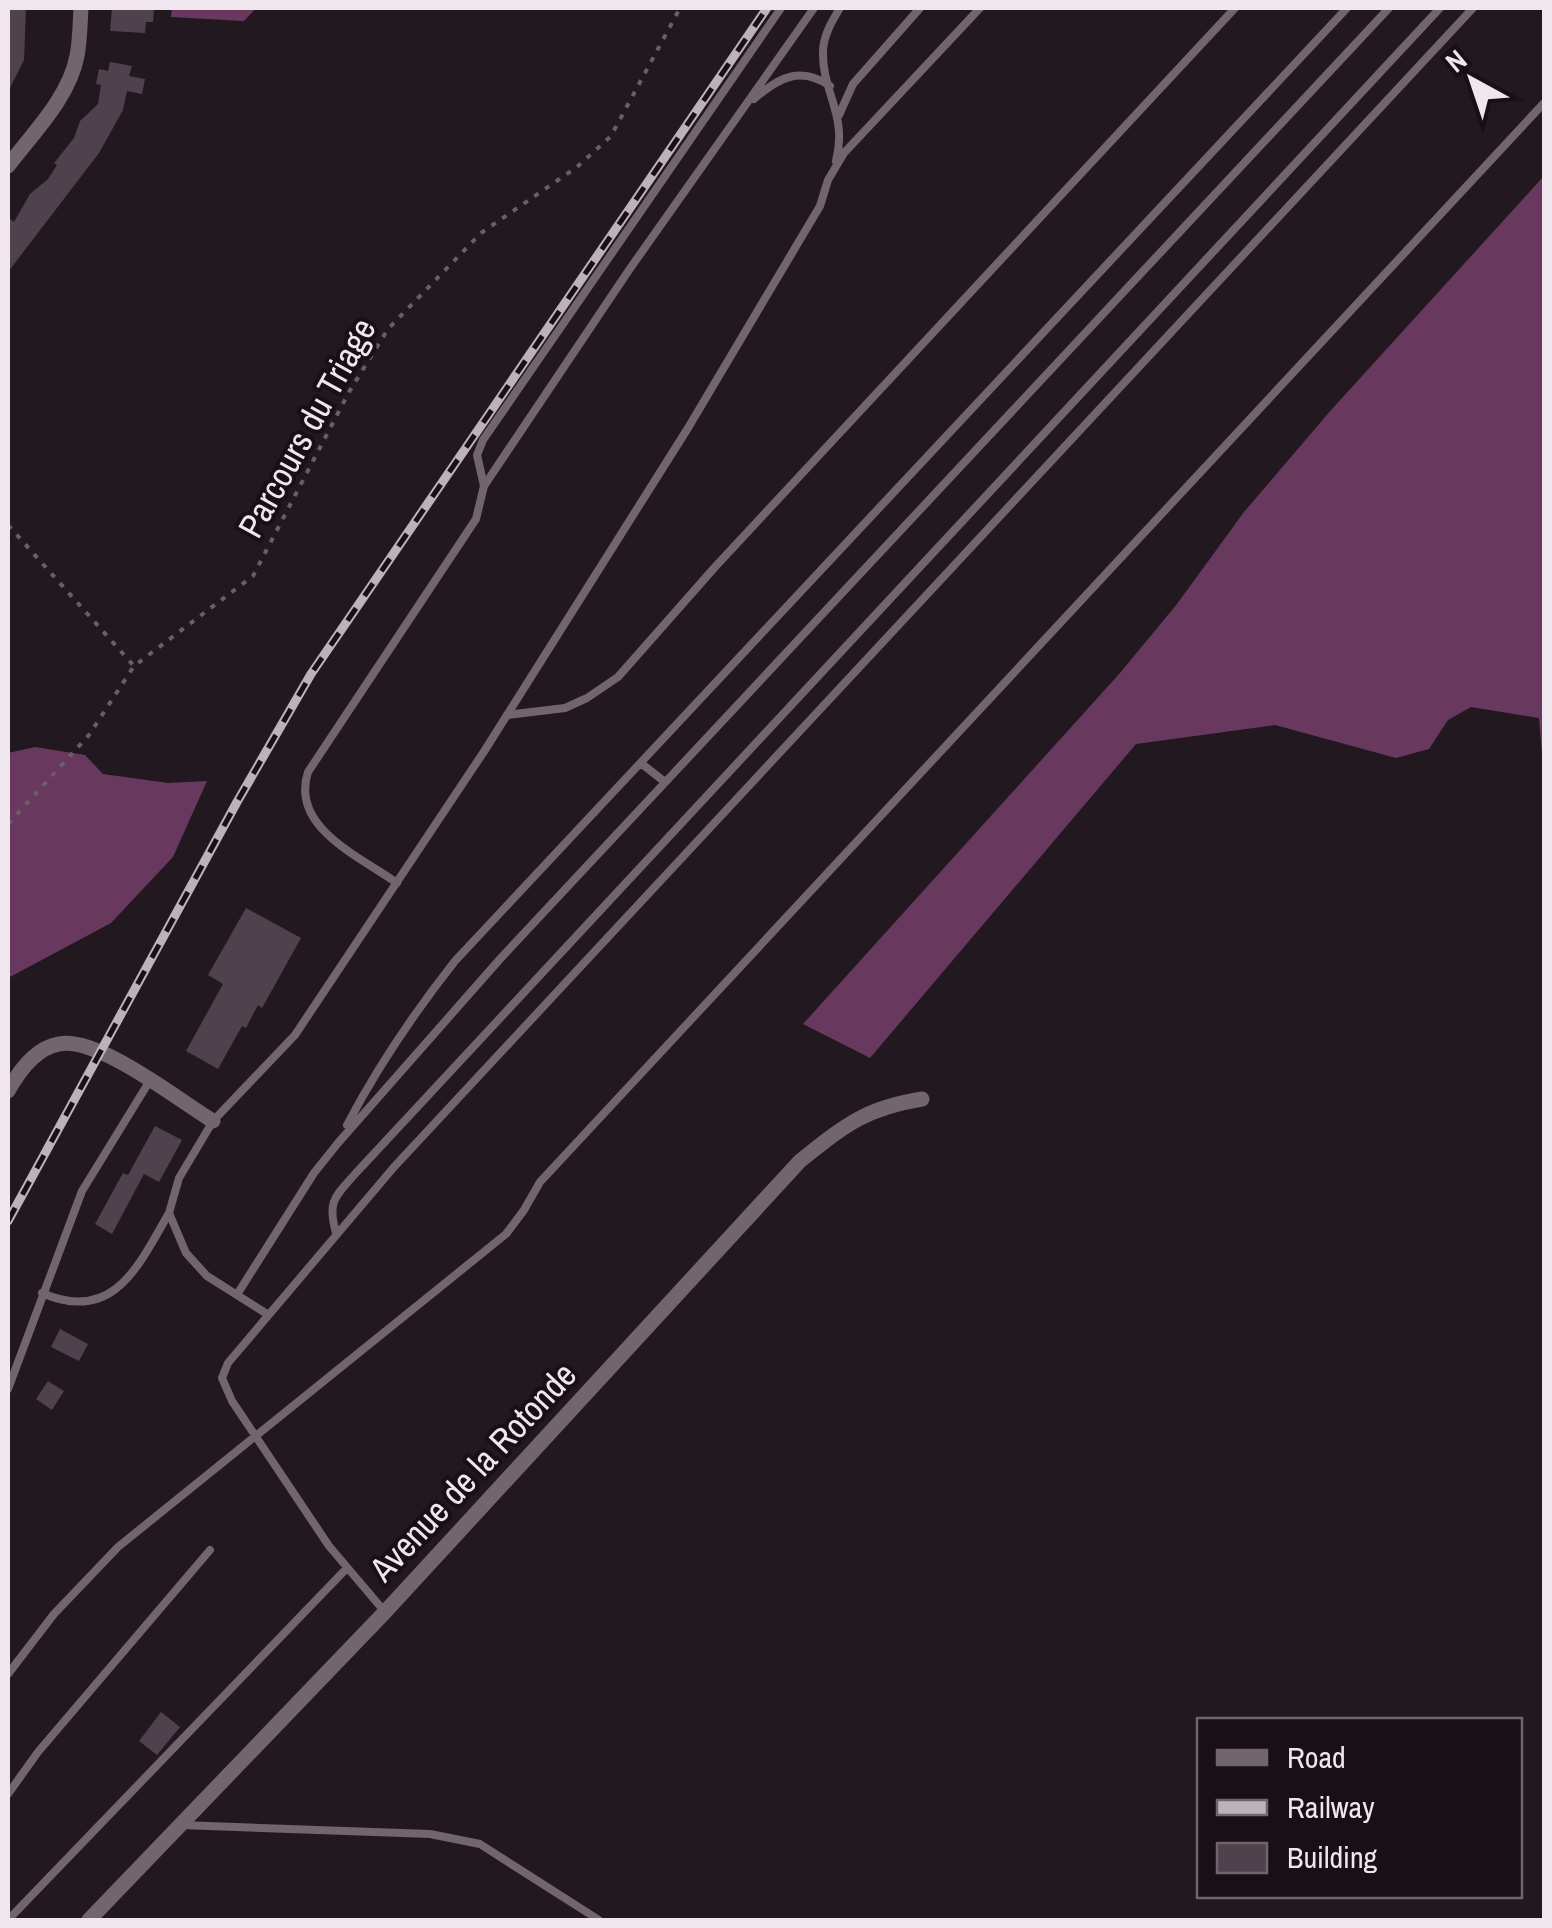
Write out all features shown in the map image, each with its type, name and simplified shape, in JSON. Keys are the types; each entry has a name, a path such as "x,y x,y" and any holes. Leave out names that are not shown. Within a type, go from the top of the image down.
{"street":[{"path":"8,166 57,101 70,75 77,55 81,8"},
{"path":"8,1091 34,1056 57,1044 87,1047 212,1121"},
{"name":"Avenue de la Rotonde","path":"89,1920 385,1612 800,1161 860,1117 884,1105 922,1099"}],"lane":[{"path":"397,884 312,820 305,806 308,772 471,529 482,504 484,486 476,455 483,440 782,8"},
{"path":"484,486 814,8"},
{"path":"42,1293 80,1304 106,1297 130,1274 168,1214 179,1178 212,1121 295,1035 507,715 688,428 820,206 834,168 839,149 839,115 822,53 840,8"},
{"path":"839,115 853,84 920,8"},
{"path":"834,168 856,138 980,8"},
{"path":"507,715 565,708 618,677 741,538 1235,8"},
{"path":"338,1143 373,1076 456,961 1347,8"},
{"path":"238,1293 314,1173 500,959 1389,8"},
{"path":"336,1233 332,1202 356,1174 1440,8"},
{"path":"385,1612 348,1568 226,1392 222,1378 236,1352 336,1233 1473,8"},
{"path":"737,116 758,94 794,75 806,74 830,87"},
{"path":"8,1674 54,1614 118,1547 506,1234 540,1182 1544,103"},
{"path":"642,764 665,782"},
{"path":"8,1389 82,1191 150,1082"},
{"path":"168,1214 194,1266 267,1314"},
{"path":"8,1794 38,1752 210,1550"},
{"path":"8,1920 348,1568"},
{"path":"180,1825 430,1834 480,1844 599,1920"}],"path":[{"name":"Parcours du Triage","path":"8,824 89,735 134,666 253,576 349,392 388,329 481,233 577,168 611,136 680,8"},
{"path":"8,525 134,666"}],"shaded area":[{"path":"172,8 256,8 244,21 171,17"},
{"path":"1544,176 1544,778 1539,718 1471,707 1448,720 1429,749 1396,758 1275,725 1136,744 870,1058 803,1024 1120,673 1177,604 1244,512"},
{"path":"35,747 85,755 103,774 168,783 207,781 173,857 111,923 8,978 8,753"}],"building":[{"path":"8,8 26,8 24,60 8,92"},
{"path":"112,8 154,9 153,22 146,22 145,33 110,31"},
{"path":"110,62 132,66 129,76 145,79 142,94 127,91 123,110 99,153 8,272 8,217 14,222 30,194 48,179 80,121 98,104 99,69 108,71"},
{"path":"246,908 301,938 262,1008 258,1005 246,1028 242,1026 218,1069 186,1051 223,984 208,975"},
{"path":"155,1126 182,1140 159,1182 144,1174 112,1234 95,1224"},
{"path":"60,1329 88,1344 79,1361 51,1347"},
{"path":"48,1381 64,1391 52,1410 36,1399"},
{"path":"161,1712 180,1727 157,1755 139,1741"}],"railway":[{"path":"8,1221 311,674 767,8"}]}
